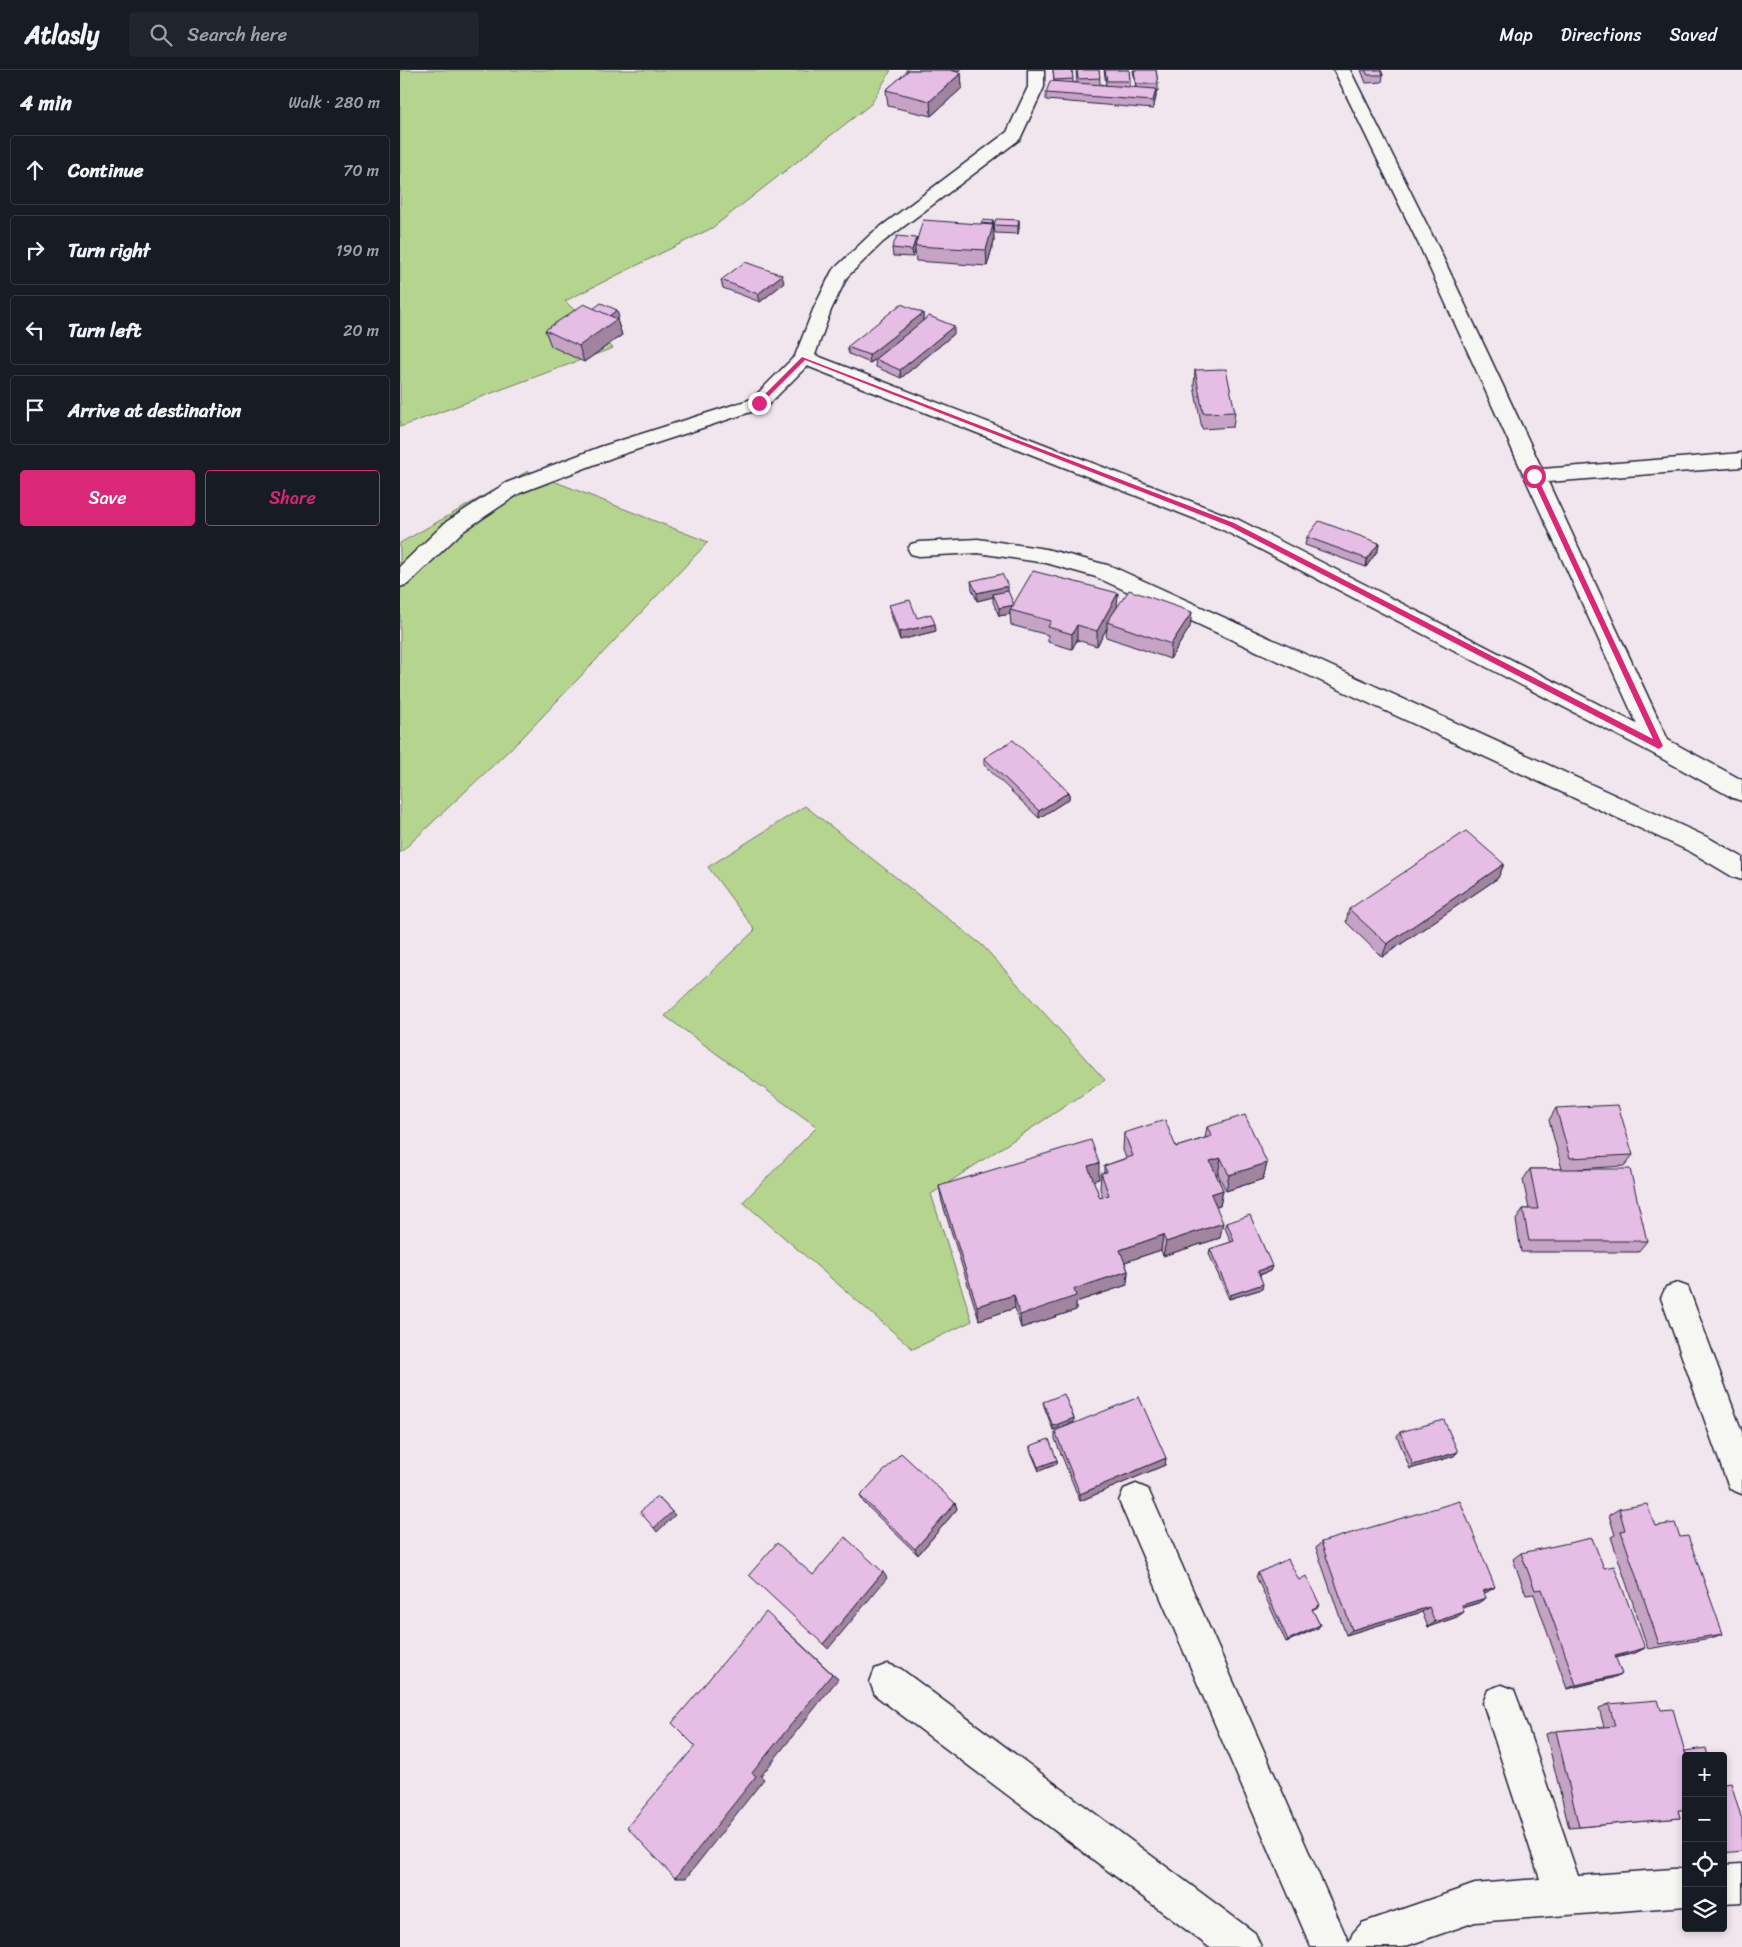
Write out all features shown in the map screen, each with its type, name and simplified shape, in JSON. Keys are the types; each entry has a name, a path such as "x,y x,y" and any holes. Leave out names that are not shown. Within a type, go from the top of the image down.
{"street":[{"path":"400,579 454,527 513,488 607,452 759,403 804,358 822,310 839,275 877,238 1014,135 1036,87 1036,70"},
{"path":"1342,70 1430,249 1659,746"},
{"path":"804,358 1231,525 1659,746 1742,791"},
{"path":"1534,476 1742,460"},
{"path":"920,549 978,546 1046,556 1103,572 1691,841 1742,870"},
{"path":"1677,1298 1742,1477"},
{"path":"1136,1501 1331,1947"},
{"path":"888,1682 1240,1947"},
{"path":"1501,1703 1551,1849 1564,1895"},
{"path":"1727,1884 1742,1883"},
{"path":"1368,1947 1376,1936 1475,1902 1682,1887"}],"green space":[{"path":"400,70 891,70 871,104 712,228 565,301 613,348 400,427"},
{"path":"528,471 708,542 521,739 400,853 400,543"},
{"path":"805,806 982,945 1105,1080 931,1194 972,1321 913,1349 743,1202 817,1127 665,1016 755,930 708,867"}],"building":[{"path":"909,70 950,70 961,73 930,101 886,90"},
{"path":"1053,70 1072,70 1073,79 1054,80"},
{"path":"1077,70 1099,70 1100,78 1078,79"},
{"path":"1105,70 1129,70 1130,81 1107,81"},
{"path":"1134,70 1156,70 1158,84 1136,84"},
{"path":"1365,70 1381,70 1383,75 1368,75"},
{"path":"1050,81 1156,89 1153,101 1046,93"},
{"path":"996,219 1019,220 1018,226 994,225"},
{"path":"923,220 993,225 986,250 915,246"},
{"path":"983,220 993,221 992,224 981,223"},
{"path":"897,236 916,238 912,250 892,248"},
{"path":"745,262 782,275 758,294 721,280"},
{"path":"601,303 617,310 609,316 593,309"},
{"path":"584,304 617,319 579,346 545,330"},
{"path":"901,304 923,313 869,355 847,347"},
{"path":"929,316 954,326 900,370 875,359"},
{"path":"1226,369 1235,412 1203,413 1195,370"},
{"path":"1319,521 1379,543 1367,559 1307,537"},
{"path":"1033,571 1118,593 1097,631 1077,625 1072,634 1048,627 1051,621 1010,610"},
{"path":"1002,574 1008,586 977,593 971,581"},
{"path":"1129,590 1192,612 1171,644 1107,622"},
{"path":"1008,591 1014,605 999,608 993,594"},
{"path":"910,600 917,618 931,614 935,624 899,632 889,605"},
{"path":"1013,740 1069,792 1039,811 984,758"},
{"path":"1466,831 1504,864 1387,944 1349,909"},
{"path":"1618,1105 1633,1155 1570,1158 1556,1108"},
{"path":"1245,1115 1267,1163 1229,1175 1221,1158 1210,1161 1223,1190 1211,1194 1223,1223 1166,1242 1163,1235 1120,1250 1128,1271 1074,1289 1076,1296 1020,1315 1014,1295 977,1306 939,1186 1091,1140 1099,1163 1088,1166 1100,1198 1109,1195 1101,1173 1107,1172 1104,1166 1133,1156 1124,1133 1165,1120 1176,1147 1212,1136 1207,1127"},
{"path":"1530,1169 1630,1169 1647,1241 1529,1241 1523,1209 1538,1209"},
{"path":"1250,1215 1272,1266 1258,1271 1263,1284 1230,1295 1210,1249 1234,1241 1227,1223"},
{"path":"1064,1394 1074,1418 1053,1426 1043,1402"},
{"path":"1139,1397 1166,1458 1080,1494 1055,1431"},
{"path":"1444,1420 1458,1452 1413,1465 1400,1432"},
{"path":"1049,1439 1057,1460 1038,1467 1030,1446"},
{"path":"901,1453 955,1503 915,1549 860,1496"},
{"path":"657,1496 672,1512 654,1528 640,1512"},
{"path":"1460,1501 1495,1587 1483,1591 1486,1598 1462,1605 1464,1612 1435,1622 1429,1607 1352,1630 1321,1542"},
{"path":"1647,1504 1655,1526 1675,1523 1680,1537 1688,1536 1723,1634 1659,1644 1621,1531 1625,1530 1619,1509"},
{"path":"845,1537 883,1572 823,1644 749,1575 777,1543 813,1575"},
{"path":"1592,1538 1604,1568 1614,1566 1645,1648 1615,1656 1622,1674 1576,1685 1542,1589 1535,1590 1521,1553"},
{"path":"1288,1559 1299,1580 1306,1576 1320,1605 1312,1609 1320,1625 1288,1640 1258,1573"},
{"path":"766,1612 832,1674 752,1773 756,1776 675,1878 627,1827 695,1746 672,1723"},
{"path":"1658,1700 1661,1710 1673,1709 1685,1752 1682,1752 1682,1810 1678,1810 1680,1818 1579,1827 1556,1731 1615,1726 1609,1704"},
{"path":"1706,1748 1707,1752 1685,1752"},
{"path":"1731,1783 1742,1820 1742,1851 1727,1853 1727,1784"}],"route":[{"path":"759,403 804,358 1231,525 1659,746 1534,476"}]}
